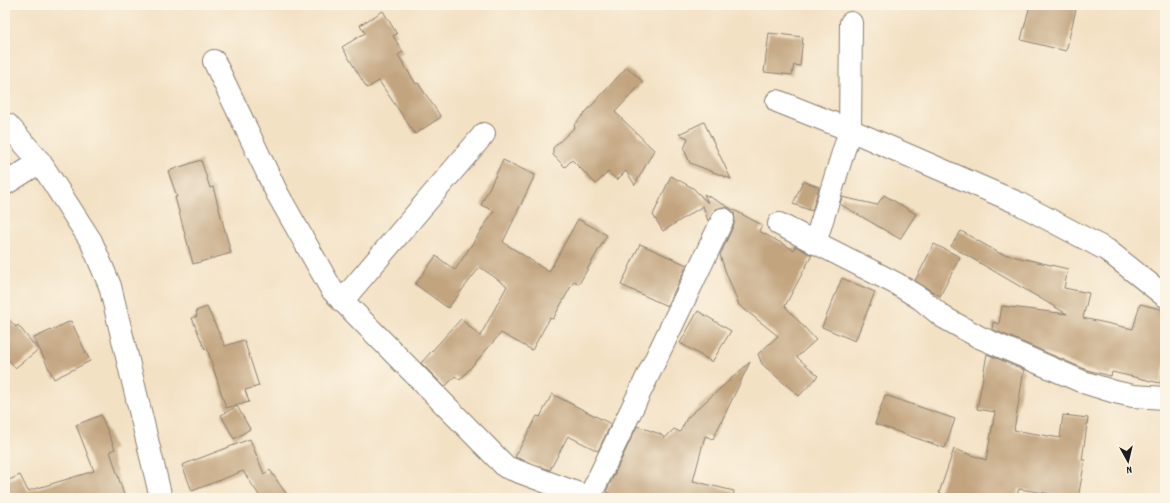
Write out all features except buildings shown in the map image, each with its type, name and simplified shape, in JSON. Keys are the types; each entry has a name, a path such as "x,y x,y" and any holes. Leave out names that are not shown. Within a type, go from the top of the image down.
{"street":[{"path":"815,243 850,130 851,23"},
{"path":"214,61 277,193 332,290 506,466 589,498 723,219"},
{"path":"777,101 850,130 1018,203 1107,250 1165,296"},
{"path":"8,125 40,162 90,241 110,286 161,498"},
{"path":"342,301 484,134"},
{"path":"5,184 40,162"},
{"path":"779,224 897,284 922,299 943,317 979,337 1089,384 1133,396 1165,398"}]}
